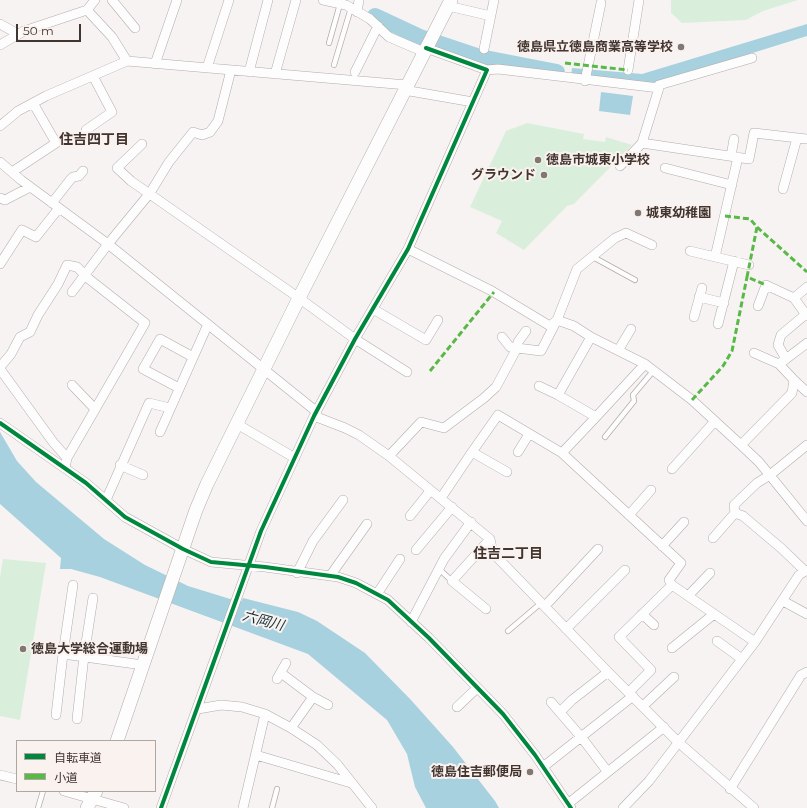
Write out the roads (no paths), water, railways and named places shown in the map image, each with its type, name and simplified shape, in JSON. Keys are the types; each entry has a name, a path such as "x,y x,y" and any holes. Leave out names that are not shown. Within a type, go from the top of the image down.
{"street":[{"path":"0,45 18,34 88,10 95,0"},
{"path":"112,0 135,28"},
{"path":"155,64 178,0"},
{"path":"207,68 230,0"},
{"path":"249,72 268,0"},
{"path":"275,74 296,0"},
{"path":"323,0 352,7 370,19 389,36 427,45 487,70 498,69 585,76 658,88"},
{"path":"352,7 359,0"},
{"path":"484,49 494,0"},
{"path":"628,70 639,0"},
{"path":"117,740 207,484 427,45 449,3 491,16"},
{"path":"585,76 601,3"},
{"path":"88,10 112,37 127,61"},
{"path":"0,24 18,34"},
{"path":"355,72 378,26"},
{"path":"620,166 642,144 659,85 752,58"},
{"path":"0,126 18,111 33,103 127,61 275,74 405,88 473,102"},
{"path":"72,292 108,244 150,193 169,162 193,132 202,135 210,132 218,121 231,70"},
{"path":"161,808 198,709 248,566 295,458 315,414 355,340 408,249 487,70"},
{"path":"86,130 112,112 93,76"},
{"path":"12,172 56,143 33,103"},
{"path":"642,144 749,159 754,133 807,139"},
{"path":"783,189 797,138"},
{"path":"715,257 732,185 734,139"},
{"path":"142,144 117,168 130,181 150,193 299,298 355,340 407,372"},
{"path":"0,162 30,187 108,244 208,324 315,414 345,428 389,456 430,491 471,522 490,539 493,553 608,672 678,742 730,789 754,808"},
{"path":"665,168 732,185"},
{"path":"0,264 22,230 36,237 56,206 70,180 79,176 83,171"},
{"path":"0,198 5,200 30,187"},
{"path":"502,337 510,347 541,351 557,320 577,269 594,257 615,238 626,233 652,245"},
{"path":"408,249 492,291 550,326 557,320"},
{"path":"690,251 749,265"},
{"path":"718,324 734,261"},
{"path":"65,468 67,458 145,323 78,267 67,265 58,284 38,315 30,332 20,338 11,354 0,368 53,442 67,458"},
{"path":"758,306 766,285 794,298 807,315 781,335 778,345 782,362 794,380 807,392"},
{"path":"794,298 807,287"},
{"path":"694,317 700,293 724,303"},
{"path":"374,309 426,340 438,320"},
{"path":"557,320 574,326 591,337 619,349 654,370 715,421 741,445 770,475 807,521"},
{"path":"160,432 192,357 208,324"},
{"path":"619,349 631,329"},
{"path":"389,456 421,422 444,428 484,398 496,387 517,348 518,342 526,331"},
{"path":"558,395 591,337"},
{"path":"179,388 143,369 160,339 192,357"},
{"path":"782,362 807,343"},
{"path":"754,353 782,362"},
{"path":"562,454 645,364"},
{"path":"741,445 792,393 794,380"},
{"path":"72,385 95,409"},
{"path":"539,386 596,417"},
{"path":"106,500 120,465 149,403 170,408"},
{"path":"441,498 498,415 562,454 681,563 669,580 672,586 755,642"},
{"path":"672,469 715,421"},
{"path":"0,423 65,468 125,517 183,549 211,562 330,576 356,583 388,600 503,714 570,806 607,771 664,727"},
{"path":"237,424 295,458"},
{"path":"518,452 529,434"},
{"path":"712,538 735,513 734,505 757,483 770,475 807,445"},
{"path":"472,452 507,472"},
{"path":"120,465 143,475"},
{"path":"629,514 651,490"},
{"path":"410,516 430,491"},
{"path":"296,573 313,541 342,500"},
{"path":"416,550 452,507"},
{"path":"623,808 649,780 755,642 799,575 806,570 743,516 735,513"},
{"path":"411,622 439,569 471,522"},
{"path":"662,546 684,522"},
{"path":"330,576 366,524"},
{"path":"486,609 452,581 490,539"},
{"path":"543,604 598,549"},
{"path":"377,594 400,559"},
{"path":"566,629 625,570"},
{"path":"688,596 710,573"},
{"path":"56,715 73,584"},
{"path":"543,767 582,738 631,694 651,670 619,637 672,586"},
{"path":"77,719 84,656 93,598"},
{"path":"783,601 807,614"},
{"path":"642,614 654,625"},
{"path":"672,648 714,614"},
{"path":"718,641 742,659"},
{"path":"63,654 143,665"},
{"path":"286,663 279,676 328,705"},
{"path":"560,712 572,700 608,672"},
{"path":"730,789 801,675 807,672"},
{"path":"643,706 674,677"},
{"path":"457,707 478,688"},
{"path":"291,728 313,697"},
{"path":"551,702 582,738 607,771"},
{"path":"198,709 221,705 242,707 265,714 291,728 317,745 336,764 372,808"},
{"path":"243,808 265,714"},
{"path":"256,755 351,783"},
{"path":"0,775 16,779"},
{"path":"68,792 124,808"}],"lane":[{"path":"329,43 340,4"},
{"path":"334,65 352,7"},
{"path":"594,257 635,280"},
{"path":"605,437 634,401 633,395 654,370"},
{"path":"439,569 452,581"},
{"path":"508,631 543,604"},
{"path":"272,808 277,788"},
{"path":"38,808 43,792"}],"water":[{"path":"807,24 807,36 669,79 651,83 571,76 572,68 642,74"},
{"path":"601,92 633,96 630,115 599,111"},
{"name":"六岡川","path":"0,432 17,461 36,482 104,539 145,565 188,586 227,598 241,602 243,598 298,612 317,621 365,653 411,700 453,747 499,808 426,808 415,787 407,754 387,720 308,654 100,577 71,569 60,569 61,558 0,504"}],"waterway":[{"path":"375,16 420,37 480,57 557,72"}],"place":[{"name":"徳島県立徳島商業高等学校","path":"681,47"},
{"name":"徳島市城東小学校","path":"538,160"},
{"name":"グラウンド","path":"544,175"},
{"name":"城東幼稚園","path":"638,213"},
{"name":"徳島大学総合運動場","path":"23,649"},
{"name":"徳島住吉郵便局","path":"530,772"}],"district":[{"name":"住吉四丁目","path":"94,140"},
{"name":"住吉二丁目","path":"508,554"}]}
